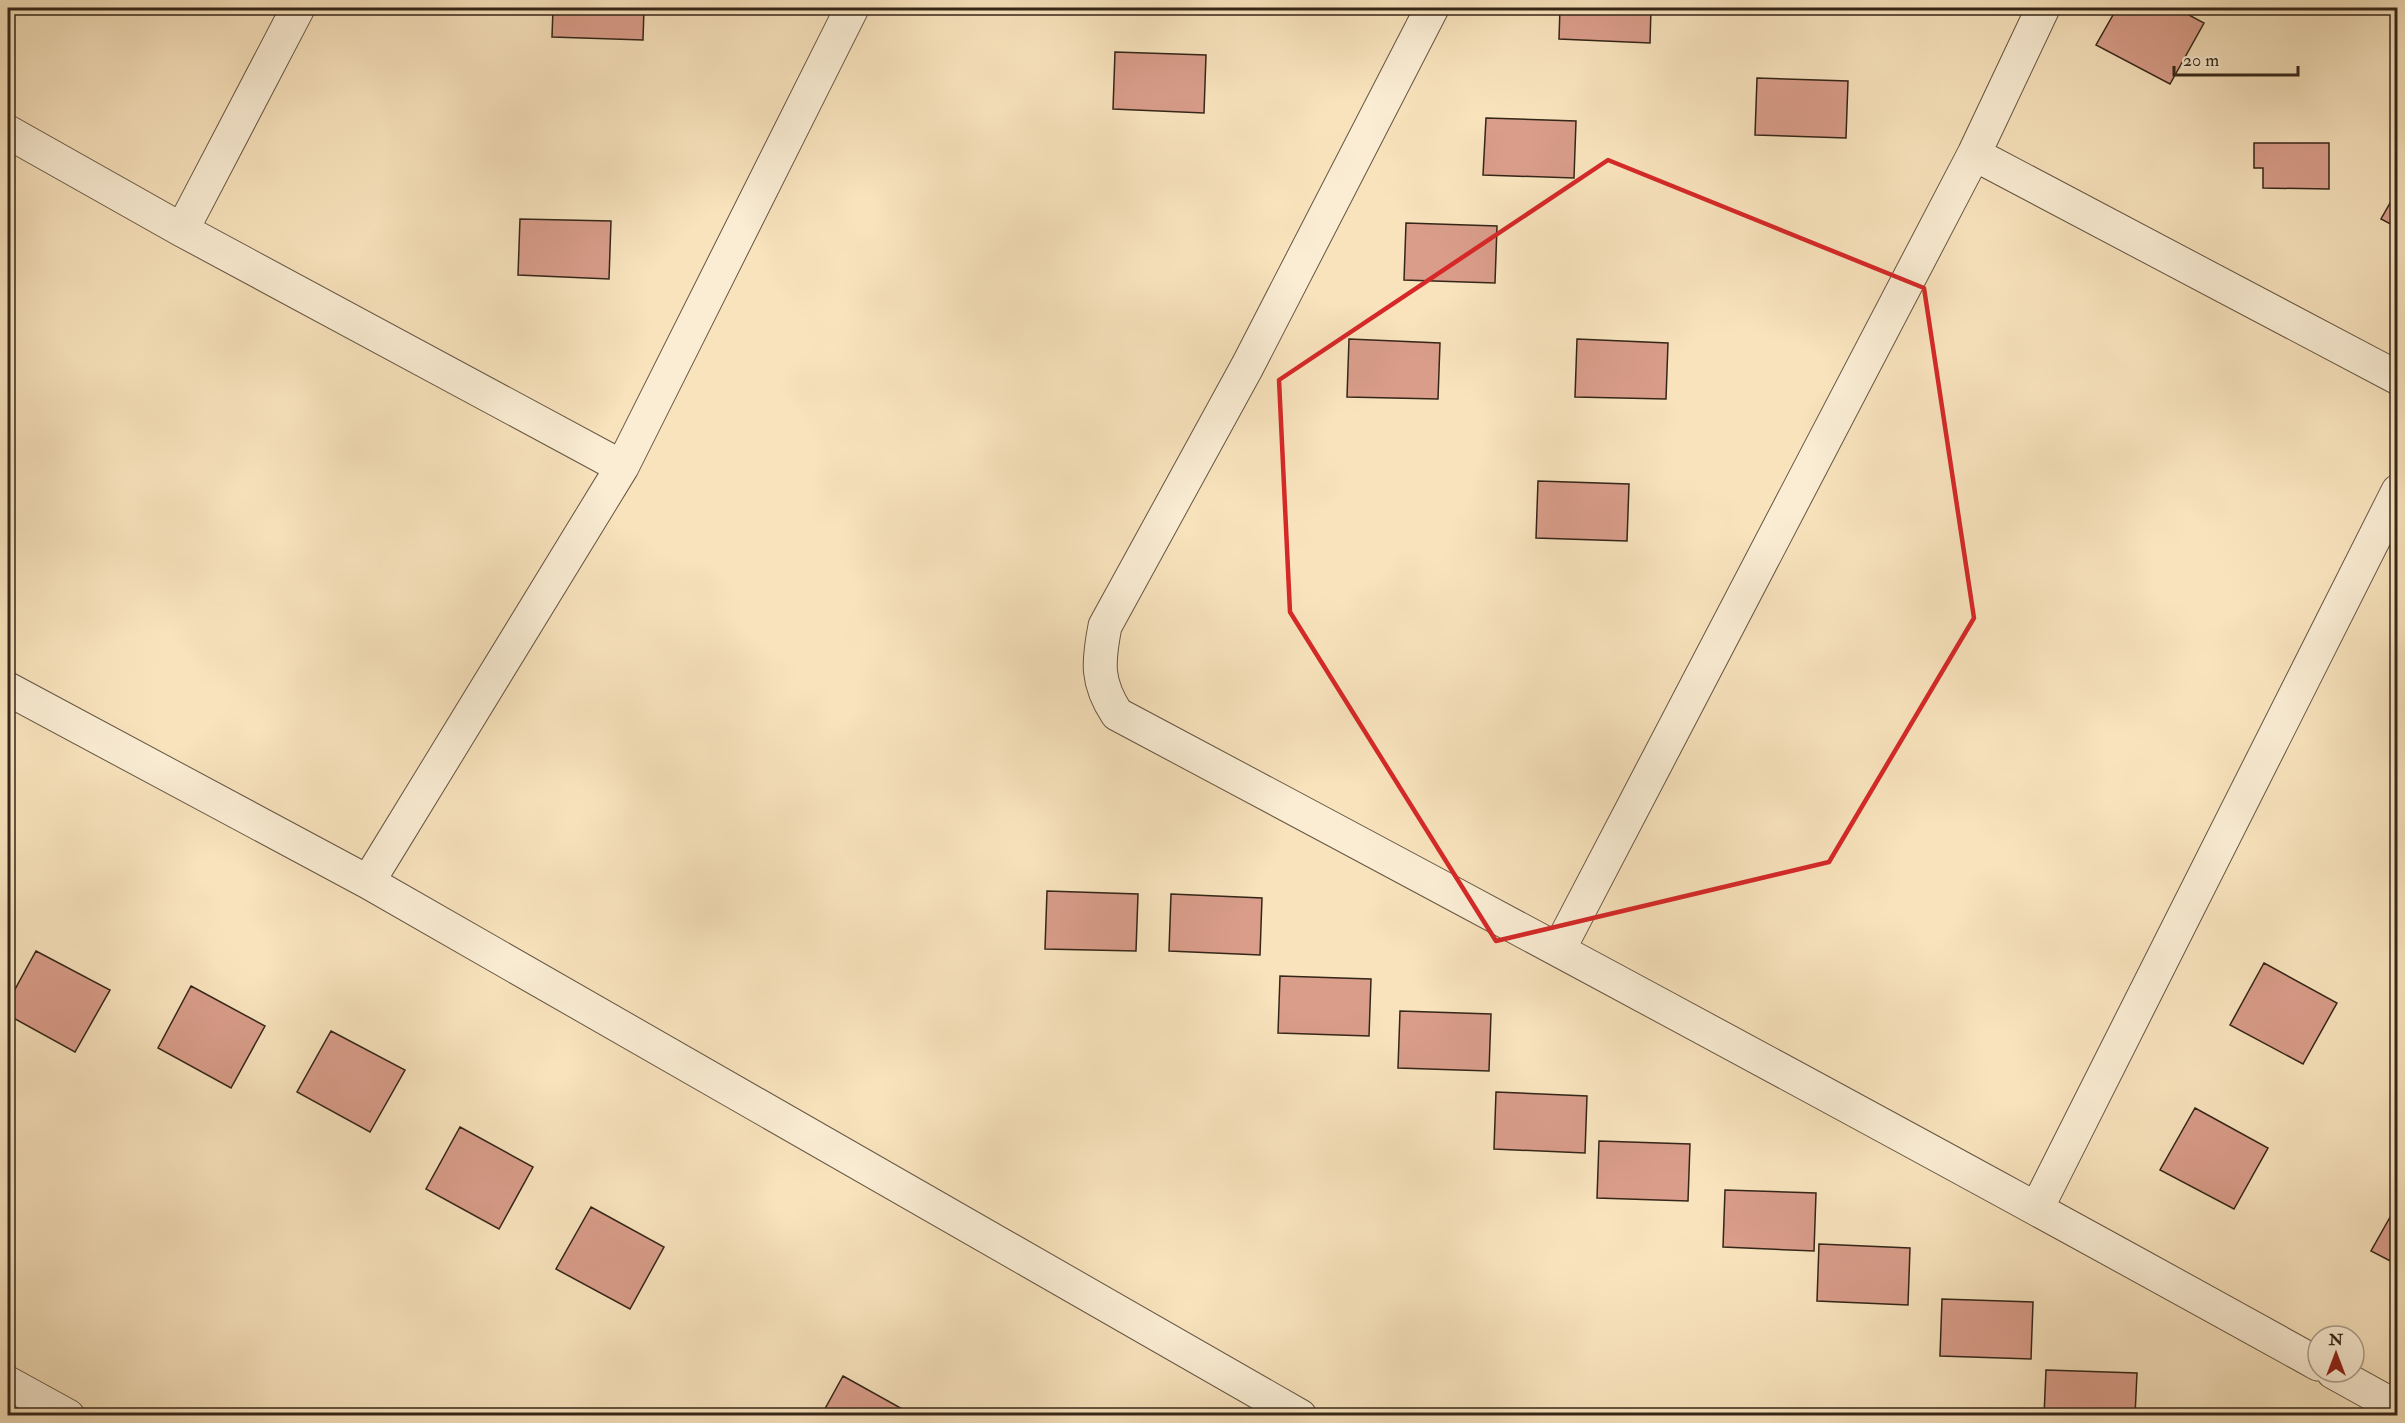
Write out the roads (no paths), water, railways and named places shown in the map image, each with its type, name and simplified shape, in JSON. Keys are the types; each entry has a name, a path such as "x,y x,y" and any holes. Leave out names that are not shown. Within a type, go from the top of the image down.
{"street":[{"path":"182,230 297,8"},
{"path":"368,882 622,466 852,8"},
{"path":"1432,8 1247,367 1105,626 1100,676 1107,698 1118,714 1559,949 2037,1208 2306,1357"},
{"path":"1559,949 1974,154 2043,8"},
{"path":"8,132 182,230 622,466"},
{"path":"1974,154 2397,378"},
{"path":"2037,1208 2397,491"},
{"path":"8,689 368,882 1300,1416"},
{"path":"8,1383 68,1416"},
{"path":"2354,1384 2397,1408"}]}
